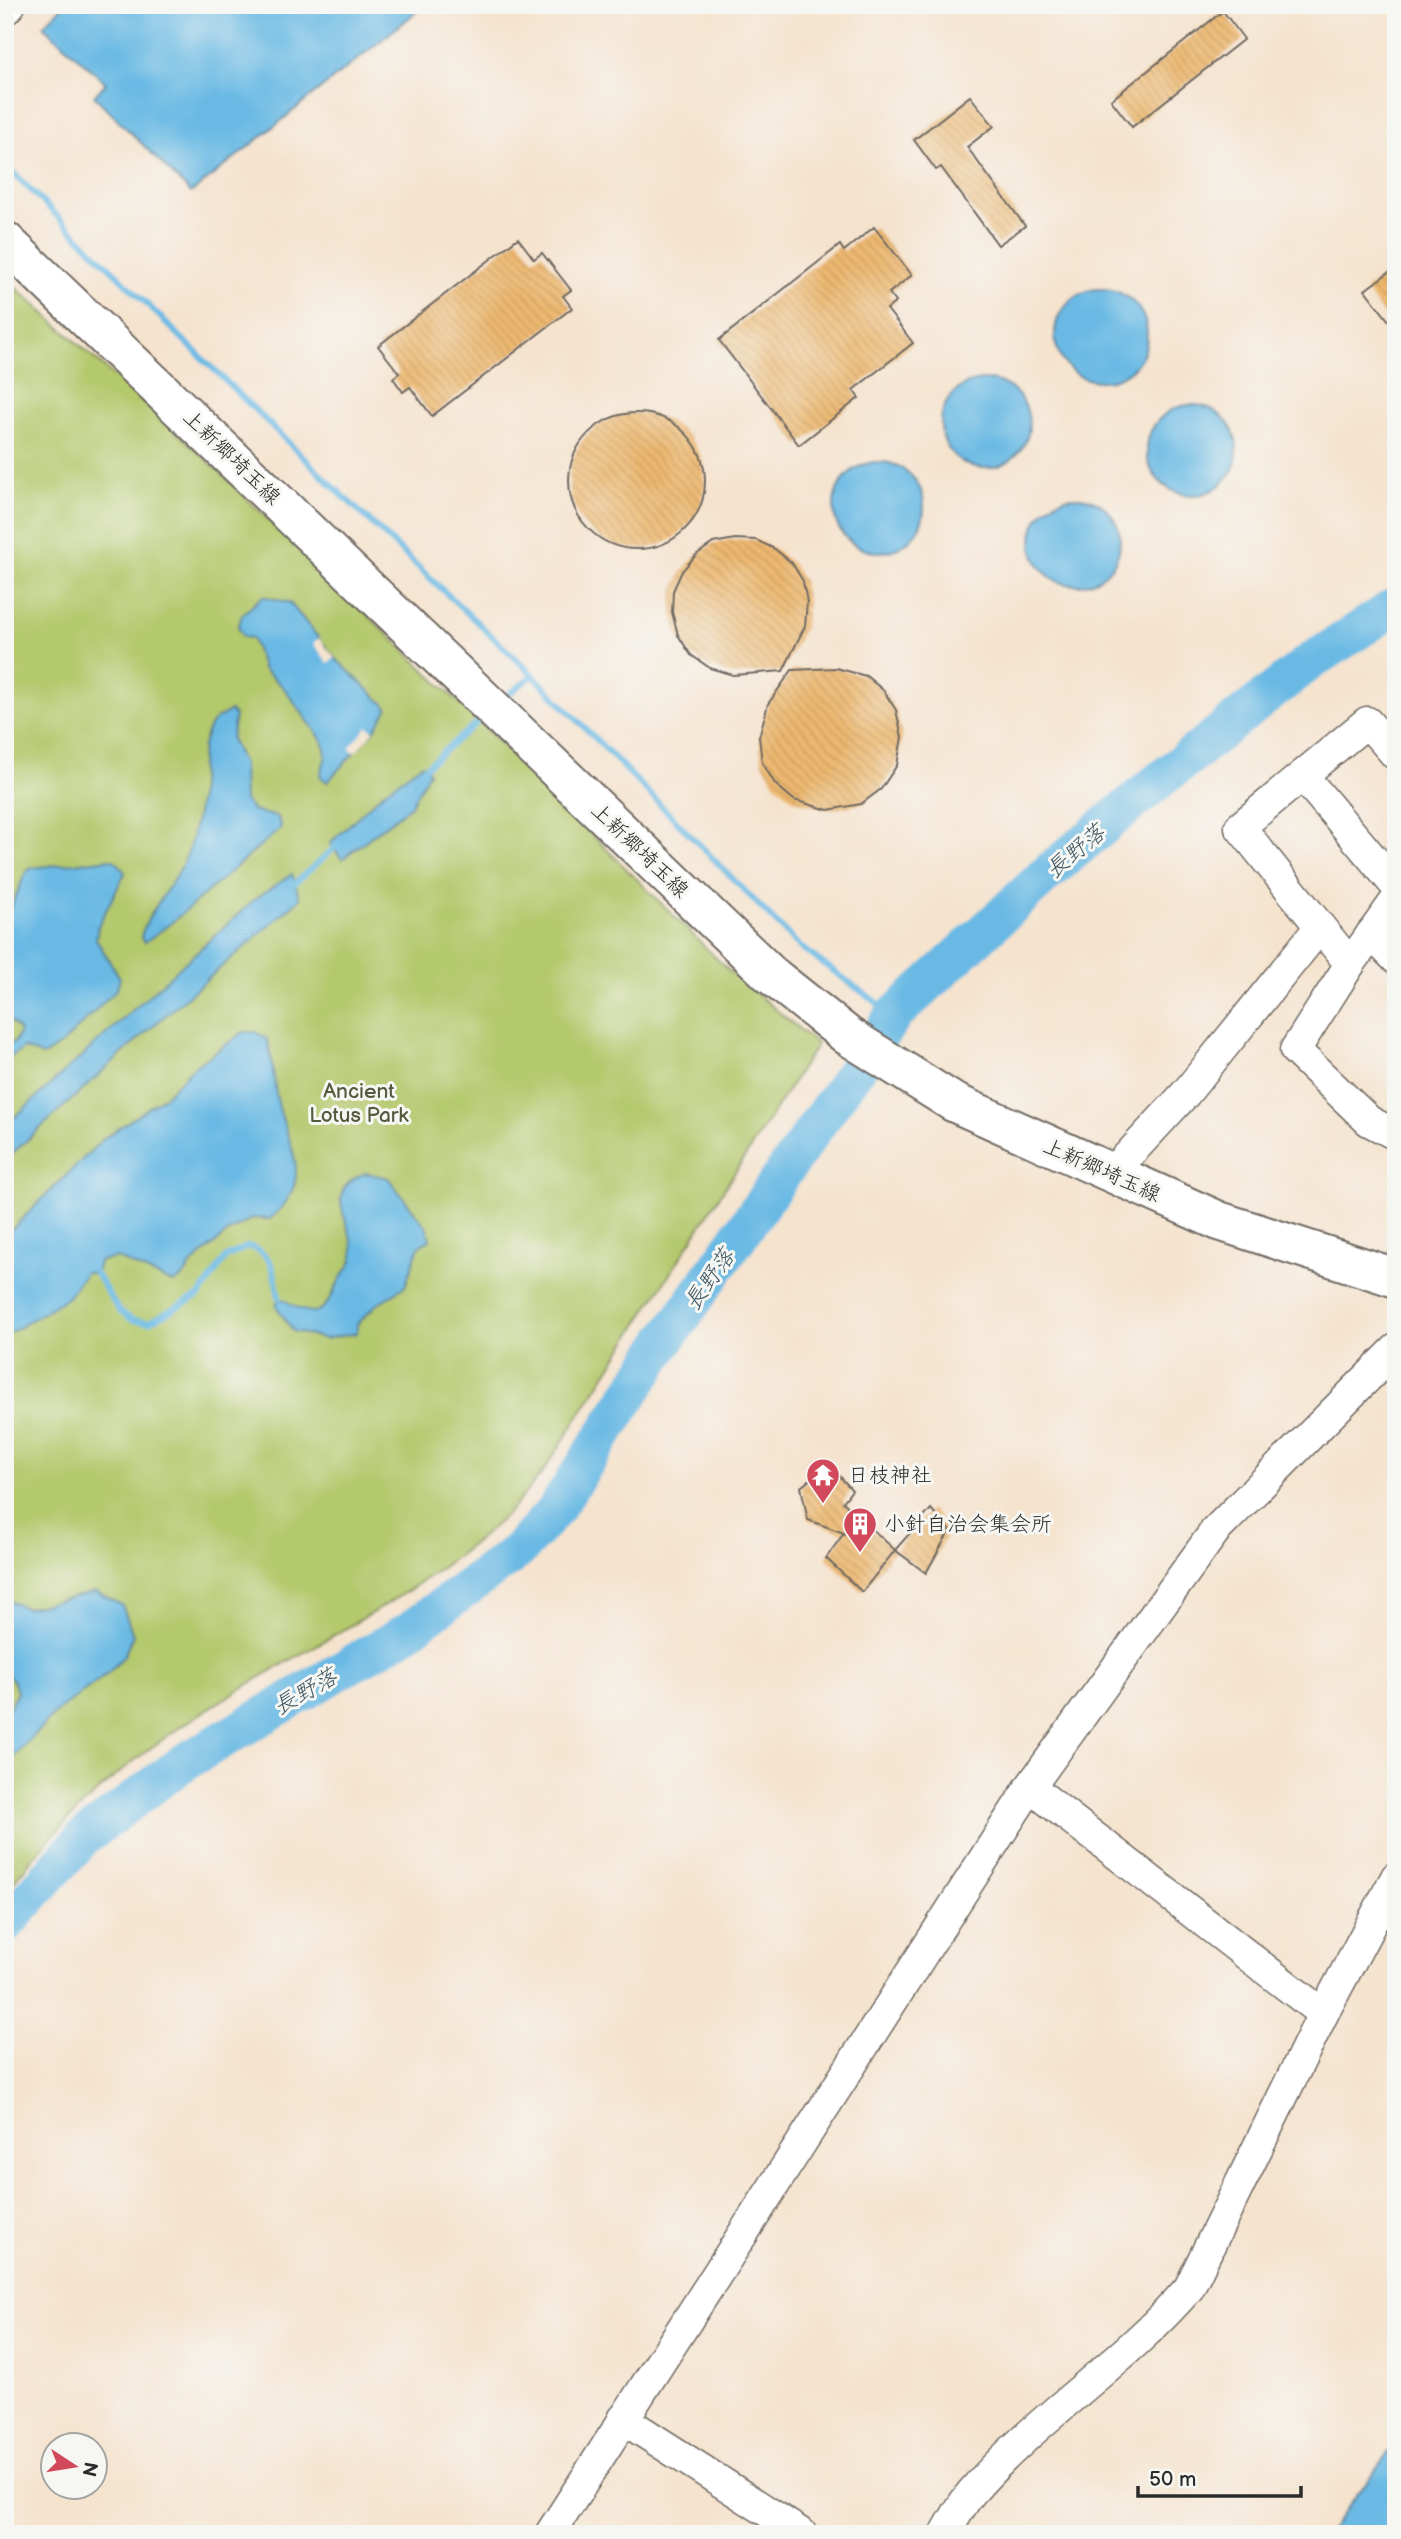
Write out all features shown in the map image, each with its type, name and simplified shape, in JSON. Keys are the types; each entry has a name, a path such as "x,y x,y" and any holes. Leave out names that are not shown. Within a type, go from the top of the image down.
{"main road":[{"name":"上新郷埼玉線","path":"5,241 770,974 848,1036 898,1070 953,1102 1111,1174 1219,1221 1396,1278"}],"street":[{"path":"5,10 10,5"},
{"path":"1350,964 1240,827 1367,722 1396,755"},
{"path":"1303,776 1396,886"},
{"path":"1396,900 1350,964 1295,1050 1368,1121 1396,1135"},
{"path":"1111,1174 1186,1093 1319,928"},
{"path":"1371,934 1396,958"},
{"path":"550,2534 1030,1787 1215,1531 1396,1349"},
{"path":"1030,1787 1323,2014"},
{"path":"945,2534 970,2494 1057,2409 1157,2325 1189,2288 1323,2014 1396,1877"},
{"path":"623,2418 802,2534"}],"green space":[{"name":"Ancient Lotus Park","path":"5,278 202,455 485,728 725,967 817,1044 543,1472 510,1511 427,1578 386,1605 214,1705 149,1749 104,1786 62,1826 5,1893"}],"water":[{"path":"64,5 425,5 191,193 94,96 106,83 43,26"},
{"path":"1101,289 1119,293 1133,303 1143,317 1147,335 1143,353 1133,367 1119,377 1101,381 1083,377 1069,367 1059,353 1055,335 1059,317 1069,303 1083,293"},
{"path":"985,380 1010,387 1022,399 1029,424 1022,449 1010,461 985,468 960,461 948,449 941,424 948,399 960,387"},
{"path":"1192,405 1209,409 1224,418 1233,433 1237,450 1233,467 1224,482 1209,491 1192,495 1175,491 1160,482 1151,467 1147,450 1151,433 1160,418 1175,409"},
{"path":"879,462 896,466 911,475 920,490 924,507 920,524 911,539 896,548 879,552 862,548 847,539 838,524 834,507 838,490 847,475 862,466"},
{"path":"1076,497 1093,501 1107,510 1116,524 1120,541 1116,558 1107,572 1093,581 1076,585 1059,581 1045,572 1036,558 1032,541 1036,524 1045,510 1059,501"},
{"path":"263,596 290,603 335,658 388,708 374,731 327,782 320,776 326,756 324,743 283,687 263,669 252,638 244,637 238,628 242,615"},
{"path":"230,711 235,716 231,739 243,764 244,800 253,811 278,817 281,828 170,924 145,942 141,938 148,919 178,872 189,849 198,807 202,751 207,732 214,721"},
{"path":"422,764 429,772 410,806 342,859 330,843 385,791"},
{"path":"111,859 118,863 125,873 98,926 96,939 120,978 117,989 62,1044 43,1056 24,1048 7,1060 5,1080 5,1045 15,1042 20,1031 5,1015 5,920 26,872 31,868"},
{"path":"292,874 300,899 144,1034 5,1160 5,1126 255,899"},
{"path":"244,1032 256,1032 267,1039 269,1046 277,1099 295,1162 293,1190 284,1204 270,1219 253,1218 228,1232 193,1263 184,1276 173,1283 117,1258 99,1261 96,1274 86,1272 68,1297 5,1336 5,1236 103,1139 165,1096 194,1067"},
{"path":"366,1173 388,1178 427,1228 430,1240 419,1246 405,1286 376,1305 357,1324 357,1333 325,1339 293,1331 276,1306 279,1297 309,1312 322,1309 328,1303 353,1257 352,1241 341,1198 344,1188 352,1180"},
{"path":"96,1592 122,1605 133,1635 124,1656 109,1672 55,1713 5,1766 5,1716 17,1692 13,1680 5,1674 5,1599 26,1608"},
{"path":"1396,2444 1396,2534 1327,2534 1394,2446"}],"pier":[{"path":"319,638 335,658 328,663 313,643"},
{"path":"368,726 374,731 355,753 349,748"}],"building":[{"path":"1223,11 1244,39 1132,127 1111,100"},
{"path":"970,96 994,126 967,147 1025,226 998,245 941,167 936,170 914,140"},
{"path":"874,227 912,275 889,293 896,302 887,309 913,343 853,390 859,398 799,445 719,340 840,245 844,251"},
{"path":"518,238 534,259 542,253 571,290 563,296 572,308 432,416 410,387 403,392 393,378 399,373 378,346"},
{"path":"1396,267 1396,330 1365,290"},
{"path":"637,413 663,418 685,433 700,455 705,481 700,507 685,529 663,544 637,549 611,544 589,529 574,507 569,481 574,455 589,433 611,418"},
{"path":"735,539 756,540 775,549 792,563 803,581 807,602 805,626 783,671 733,675 710,668 691,655 678,635 672,612 673,591 682,571 696,555 713,543"},
{"path":"836,668 866,676 883,690 896,710 902,737 897,765 881,789 861,804 828,810 794,800 775,784 762,762 759,737 768,704 792,670"},
{"path":"829,1464 852,1490 843,1502 895,1550 862,1592 826,1558 844,1533 808,1520 801,1487"},
{"path":"931,1509 950,1530 926,1573 895,1550"}],"waterway":[{"path":"5,165 344,497 533,675 799,946 894,1015"},
{"name":"長野落","path":"5,1925 83,1838 183,1763 408,1631 518,1551 555,1510 657,1353 894,1015 1051,870 1156,783 1307,664 1396,606"},
{"path":"502,700 533,675"},
{"path":"420,772 483,717"},
{"path":"289,888 339,844"},
{"path":"96,1274 119,1311 133,1320 149,1322 200,1295 226,1257 249,1246 269,1260 279,1297"}],"place":[{"name":"日枝神社","path":"823,1505"},
{"name":"小針自治会集会所","path":"860,1554"}]}
